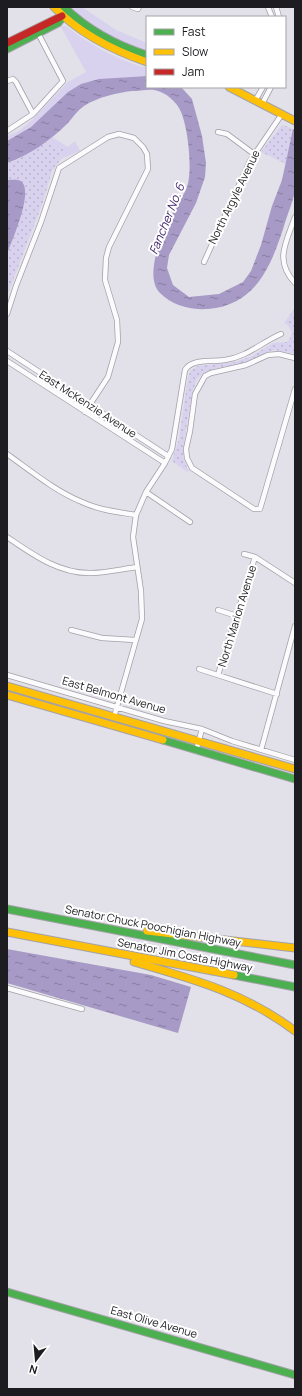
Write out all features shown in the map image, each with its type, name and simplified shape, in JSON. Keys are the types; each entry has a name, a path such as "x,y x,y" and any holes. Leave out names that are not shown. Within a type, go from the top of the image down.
{"main road":[{"path":"54,7 62,16 111,48 146,62"},
{"path":"7,49 39,35 58,23 66,9 96,32 112,42 146,55"},
{"path":"7,43 36,30 53,19 62,16"},
{"path":"231,88 295,121"},
{"name":"East Belmont Avenue","path":"7,686 295,769"},
{"path":"7,695 295,779"},
{"name":"Senator Chuck Poochigian Highway","path":"7,909 295,965"},
{"path":"74,922 295,948"},
{"path":"7,932 71,944 221,987 258,1004 295,1031"},
{"name":"Senator Jim Costa Highway","path":"71,944 295,987"},
{"name":"East Olive Avenue","path":"7,1292 295,1374"}],"street":[{"path":"132,7 138,8"},
{"path":"7,131 33,114 63,81 39,35"},
{"path":"7,80 13,79 33,114"},
{"path":"259,102 263,88"},
{"path":"259,102 270,88"},
{"name":"North Argyle Avenue","path":"204,262 254,154 282,114"},
{"path":"218,132 227,134 254,154"},
{"path":"7,314 60,168 114,134 127,135 134,138 143,147 147,154 148,169 109,247 104,269 107,292 117,320 118,342 108,376 85,412"},
{"path":"295,217 282,259 284,268 295,283"},
{"path":"114,717 143,612 133,536 136,515 146,492 168,456 175,432 183,377 187,367 197,362 227,360 247,353 281,334"},
{"name":"East McKenzie Avenue","path":"7,351 168,456"},
{"path":"295,358 279,354 268,355 246,365 211,373 205,376 195,394 186,450 187,458 192,468 254,509 260,509 295,389"},
{"name":"East McKenzie Avenue","path":"7,362 165,463"},
{"path":"7,454 56,488 82,502 112,511 136,515"},
{"path":"146,492 190,522"},
{"path":"7,537 44,561 71,571 91,573 137,567"},
{"path":"244,554 255,557 295,583"},
{"name":"North Marion Avenue","path":"218,675 255,557"},
{"path":"218,610 236,616"},
{"path":"261,750 295,626"},
{"path":"71,630 102,638 135,640"},
{"path":"199,669 276,694"},
{"name":"East Belmont Avenue","path":"7,675 117,707 202,729 261,750 295,760"},
{"path":"196,751 202,729"},
{"path":"7,988 82,1009"}],"shaded area":[{"path":"71,7 82,7 116,30 146,43 146,51 126,43 88,21"},
{"path":"66,26 104,51 125,61 146,68 146,76 125,77 42,118 21,134 7,141 7,136 19,131 32,120 68,82 86,72 61,27"},
{"path":"283,125 293,129 286,164 261,152"},
{"path":"52,137 68,147 75,141 80,151 61,159 64,149 47,142"},
{"path":"47,142 64,149 61,159 52,171 43,202 7,296 7,163 17,160"},
{"path":"295,308 295,354 275,350 247,362 214,369 202,374 197,379 192,393 183,448 183,457 189,473 172,461 179,439 188,377 191,370 198,366 235,362 252,356 273,343 287,342 291,337 292,332 291,329 284,323"}],"water":[{"path":"146,76 146,88 182,88 192,99 202,136 206,163 205,177 196,203 169,255 167,268 173,285 189,297 219,294 243,282 251,271 282,180 293,129 295,130 295,191 279,241 267,269 250,292 225,306 208,309 188,308 176,304 164,297 159,292 155,284 153,273 157,250 166,226 186,190 190,170 189,147 182,115 173,100 161,92 155,90 132,91 95,100 82,108 68,123 47,141 24,156 7,163 7,141 31,127 68,92 81,84 99,79"},
{"path":"7,180 21,181 25,188 25,196 17,228 7,254"},
{"path":"7,949 151,975 191,987 178,1033 7,983"}],"traffic: fast":[{"path":"64,7 92,30 102,36 124,47 146,55"},
{"path":"7,49 58,23 65,14"},
{"path":"163,740 295,779"},
{"path":"7,909 295,965"},
{"path":"234,975 295,987"},
{"path":"7,1292 295,1375"}],"traffic: slow":[{"path":"54,7 64,17 97,40 121,52 146,62"},
{"path":"231,88 295,121"},
{"path":"7,686 295,769"},
{"path":"7,695 163,740"},
{"path":"147,931 295,948"},
{"path":"7,932 234,975"},
{"path":"134,962 198,981 238,997 276,1018 295,1031"}],"traffic: jam":[{"path":"7,43 62,16"}],"water label":[{"name":"Fancher No. 6","path":"167,219"}]}
